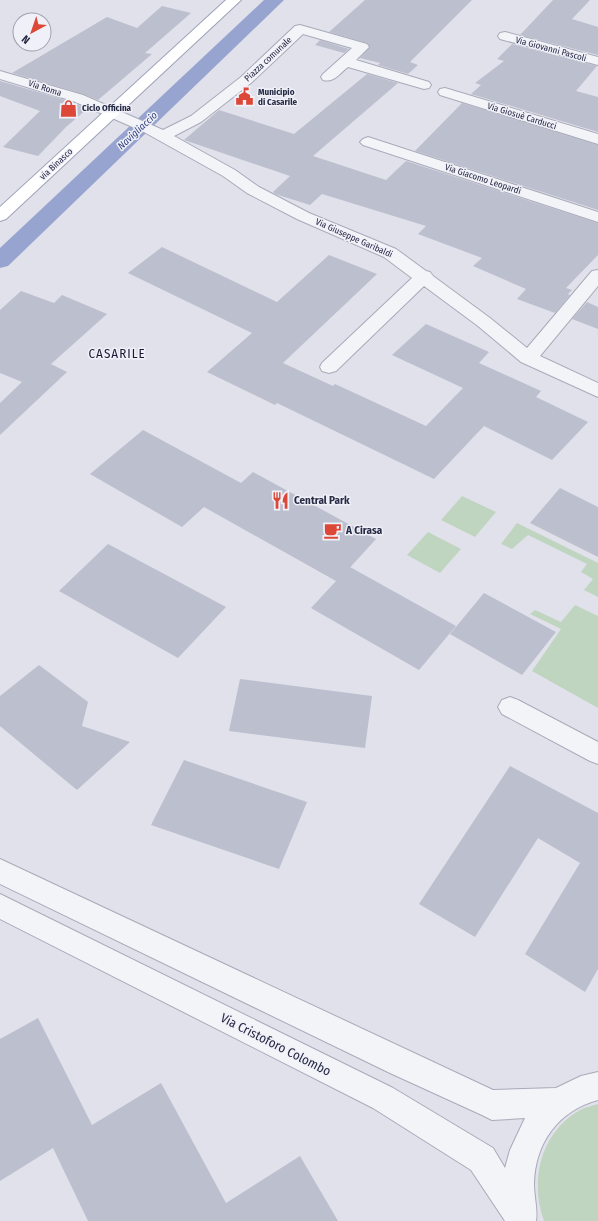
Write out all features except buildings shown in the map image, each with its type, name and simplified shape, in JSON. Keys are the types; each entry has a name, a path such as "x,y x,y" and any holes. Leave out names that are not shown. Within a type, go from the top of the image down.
{"main road":[{"name":"via Binasco","path":"0,216 234,0"}],"street":[{"name":"Piazza comunale","path":"156,132 196,119 246,80 300,29 362,47 345,61"},
{"name":"Via Giovanni Pascoli","path":"505,36 598,61"},
{"path":"328,77 345,61 424,86"},
{"name":"Via Roma","path":"0,75 78,98 112,112 126,120"},
{"name":"Via Giosuè Carducci","path":"445,92 598,139"},
{"name":"Via Giuseppe Garibaldi","path":"126,120 156,132 229,173 253,190 303,216 390,253 424,276 528,358 598,391"},
{"name":"Via Giacomo Leopardi","path":"368,142 598,217"},
{"path":"528,358 598,275"},
{"path":"329,367 424,276"},
{"path":"580,297 598,303"},
{"path":"510,708 598,754"},
{"path":"0,871 393,1060 492,1105 557,1102"},
{"name":"Via Cristoforo Colombo","path":"0,906 390,1102 482,1158 523,1220"},
{"path":"523,1220 518,1184 523,1151 537,1124 557,1102 585,1088 598,1086"}],"green space":[{"path":"462,496 496,512 475,537 441,520"},
{"path":"517,523 598,563 598,597 584,590 593,579 581,572 587,564 528,535 512,549 501,544"},
{"path":"428,532 461,549 440,573 407,555"},
{"path":"575,605 598,616 598,708 532,671 561,629 530,614 535,610 561,622"},
{"path":"598,1104 598,1221 544,1221 538,1189 542,1158 548,1144 556,1131 567,1119 582,1109"}],"waterway":[{"name":"Navigliaccio","path":"0,261 275,0"}],"place":[{"name":"Municipio di Casarile","path":"245,97"},
{"name":"Ciclo Officina","path":"69,108"},
{"name":"Central Park","path":"281,500"},
{"name":"A Cirasa","path":"333,530"}],"district":[{"name":"CASARILE","path":"117,353"}]}
